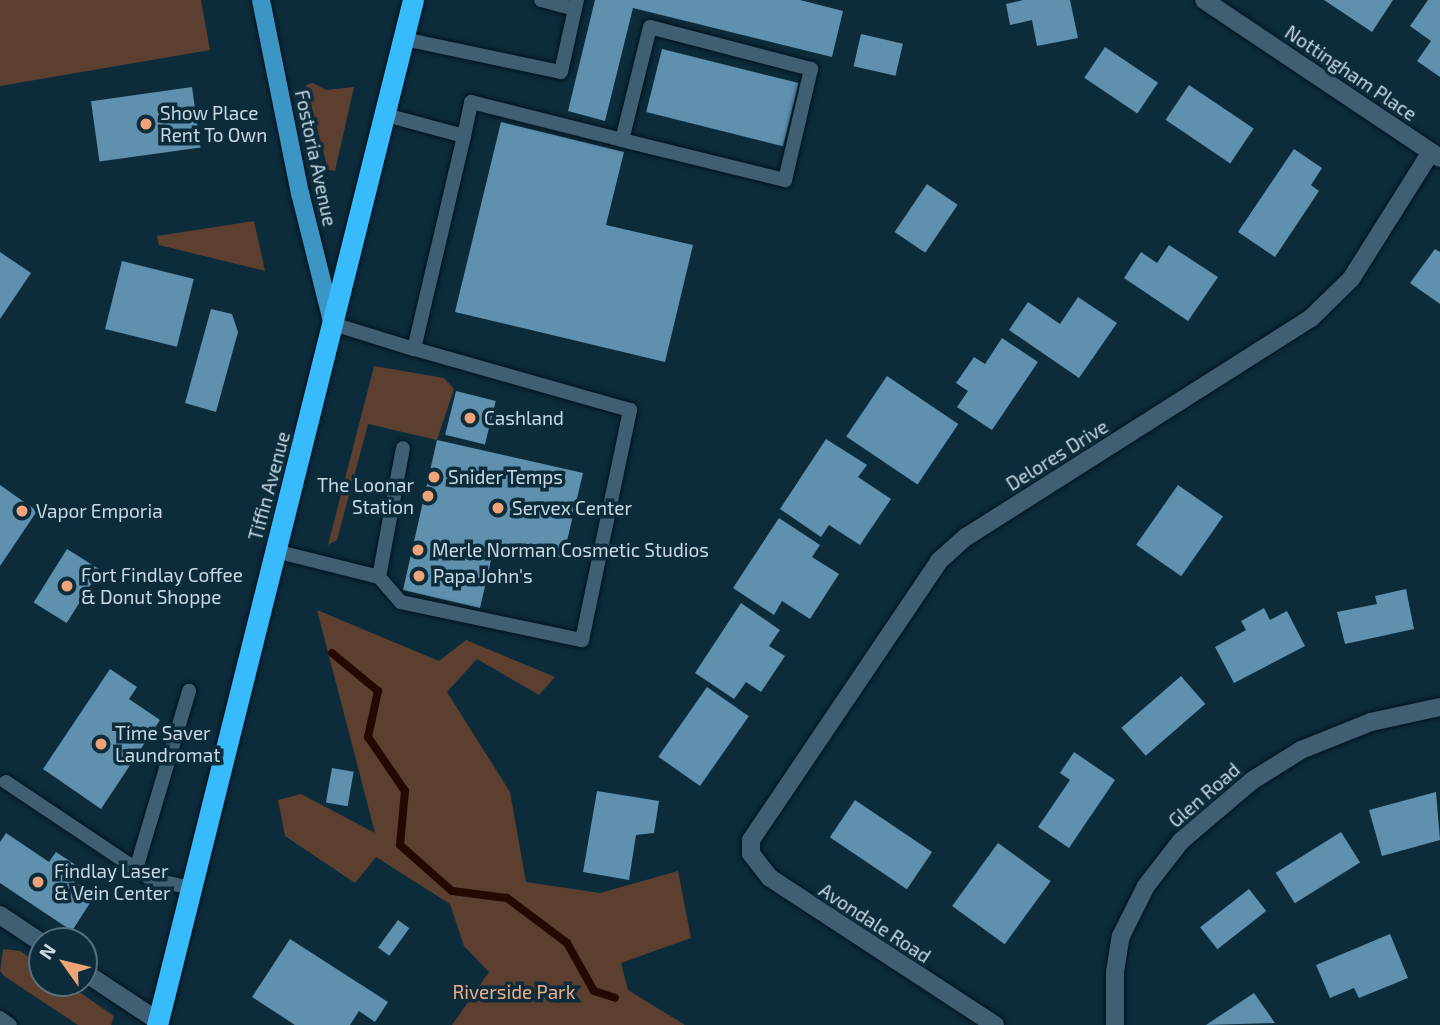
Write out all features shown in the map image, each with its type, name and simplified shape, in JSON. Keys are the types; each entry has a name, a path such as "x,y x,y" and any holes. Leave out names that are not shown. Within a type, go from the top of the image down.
{"highway":[{"name":"Tiffin Avenue","path":"157,1023 413,0"}],"main road":[{"name":"Fostoria Avenue","path":"261,0 300,193 333,324"}],"street":[{"name":"Nottingham Place","path":"1204,0 1436,155"},
{"name":"Delores Drive","path":"751,840 939,561 966,537 1311,318 1351,279 1436,155"},
{"name":"Glen Road","path":"1115,1025 1115,972 1121,936 1146,886 1181,841 1253,780 1301,750 1371,722 1440,707"},
{"name":"Avondale Road","path":"751,840 751,855 770,878 995,1025"},
{"path":"0,915 28,934"},
{"path":"98,982 157,1023"}],"lane":[{"path":"404,39 561,72 576,4 541,0"},
{"path":"414,349 471,102 622,140 785,180 811,69 650,27 622,140"},
{"path":"386,115 464,136"},
{"path":"275,551 379,576 401,602 582,640 630,410 333,324"},
{"path":"379,576 402,447"},
{"path":"136,869 189,691"},
{"path":"6,782 150,879 191,888"},
{"path":"0,1018 10,1025"}],"green space":[{"path":"0,0 201,0 210,50 0,86"},
{"path":"313,83 326,90 354,87 335,171 328,170 306,85"},
{"path":"254,221 265,271 159,245 157,236"},
{"path":"374,366 444,378 454,389 437,440 368,424 337,540 328,545"},
{"name":"Riverside Park","path":"317,610 439,661 466,640 555,677 539,695 477,659 447,692 510,792 526,882 600,893 678,871 691,938 621,963 628,990 685,1025 452,1025 489,972 464,946 450,904 376,857 355,883 285,836 278,800 301,794 375,833"},
{"path":"3,949 20,951 28,956 28,992 4,976 0,971"},
{"path":"36,997 86,997 114,1016 111,1025 78,1025"}],"building":[{"path":"595,0 800,0 843,11 832,57 633,8 605,121 568,111"},
{"path":"1023,0 1070,0 1078,38 1037,46 1032,20 1010,25 1006,4"},
{"path":"1324,0 1393,0 1372,32"},
{"path":"1428,0 1440,0 1440,77 1417,61 1431,41 1410,26"},
{"path":"861,34 903,44 895,76 854,66"},
{"path":"1105,47 1158,83 1137,113 1084,78"},
{"path":"662,49 799,83 783,146 646,112"},
{"path":"1189,85 1254,129 1230,163 1166,120"},
{"name":"Show Place Rent To Own","path":"192,87 200,147 99,162 91,101"},
{"path":"501,122 624,152 606,225 693,245 665,362 455,312"},
{"path":"1294,149 1322,168 1311,185 1319,191 1275,257 1238,232"},
{"path":"927,184 958,205 925,253 895,232"},
{"path":"1169,245 1218,277 1188,321 1124,278 1141,252 1157,263"},
{"path":"1435,249 1440,252 1440,304 1410,283"},
{"path":"0,252 31,273 0,319"},
{"path":"122,261 194,279 177,347 105,329"},
{"path":"1078,297 1117,323 1079,378 1009,330 1028,302 1060,324"},
{"path":"211,309 232,314 238,332 216,412 185,403"},
{"path":"1002,338 1038,362 992,430 957,407 968,391 956,383 974,357 985,364"},
{"path":"887,376 958,424 917,485 846,437"},
{"name":"Cashland","path":"456,391 496,401 485,445 445,435"},
{"path":"826,439 867,465 858,477 891,499 860,545 829,525 821,537 780,509"},
{"name":"Servex Center","path":"437,440 583,473 563,558 495,543 480,608 403,590"},
{"path":"0,485 37,511 0,566"},
{"path":"1178,485 1223,517 1181,576 1136,545"},
{"path":"779,518 820,545 812,557 839,574 810,619 782,601 774,615 733,588"},
{"name":"Fort Findlay Coffee & Donut Shoppe","path":"67,549 100,570 67,623 34,602"},
{"path":"1406,589 1414,629 1345,644 1337,612 1377,604 1375,596"},
{"path":"741,603 780,630 769,646 785,656 761,692 746,682 734,699 695,673"},
{"path":"1264,608 1270,620 1287,611 1305,646 1234,683 1215,647 1246,630 1241,621"},
{"name":"Time Saver Laundromat","path":"110,669 137,687 129,699 160,720 101,809 43,769"},
{"path":"1181,676 1205,704 1146,756 1121,728"},
{"path":"707,687 749,716 700,786 658,757"},
{"path":"1074,752 1115,780 1069,848 1038,827 1070,780 1060,773"},
{"path":"332,768 354,772 348,806 326,802"},
{"path":"597,791 659,801 654,833 636,835 629,880 583,872"},
{"path":"1436,792 1440,840 1382,856 1369,810"},
{"path":"855,800 932,852 907,889 830,837"},
{"path":"1341,832 1360,863 1295,903 1276,873"},
{"name":"Findlay Laser & Vein Center","path":"6,833 49,862 56,852 82,869 74,882 95,895 75,927 66,927 0,883 0,842"},
{"path":"998,843 1051,881 1005,944 952,906"},
{"path":"1249,889 1266,911 1217,949 1200,927"},
{"path":"398,920 409,928 389,956 378,948"},
{"path":"1390,934 1408,978 1359,998 1354,988 1330,998 1316,965"},
{"path":"290,939 388,1002 375,1022 359,1011 350,1025 295,1025 252,997"},
{"path":"1254,993 1275,1023 1206,1025"}],"waterway":[{"path":"332,653 378,691 368,737 405,791 400,845 452,891 507,898 567,943 594,991 615,998"}],"place":[{"name":"Show Place Rent To Own","path":"146,124"},
{"name":"Cashland","path":"470,418"},
{"name":"Snider Temps","path":"434,477"},
{"name":"The Loonar Station","path":"428,496"},
{"name":"Servex Center","path":"498,508"},
{"name":"Vapor Emporia","path":"22,511"},
{"name":"Merle Norman Cosmetic Studios","path":"418,550"},
{"name":"Papa John's","path":"419,576"},
{"name":"Fort Findlay Coffee & Donut Shoppe","path":"67,586"},
{"name":"Time Saver Laundromat","path":"101,744"},
{"name":"Findlay Laser & Vein Center","path":"38,882"}]}
